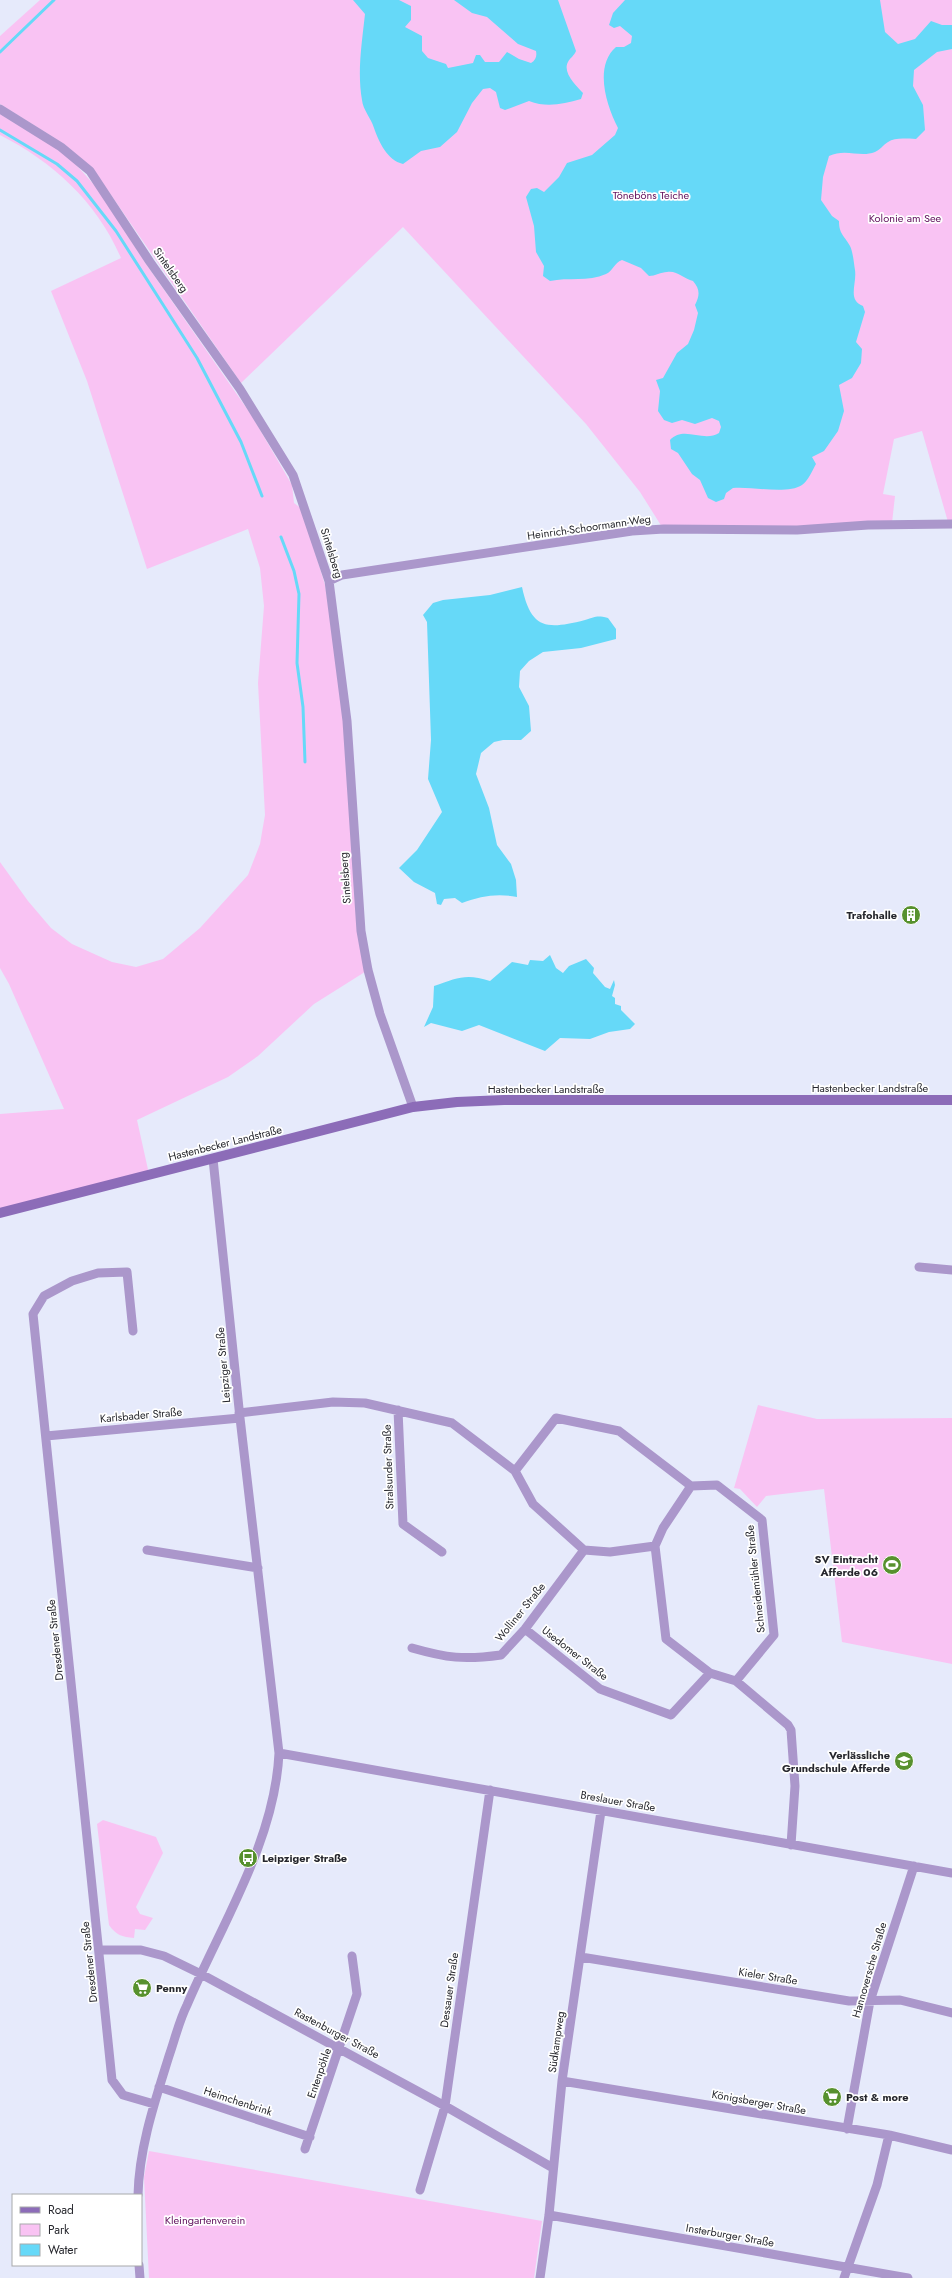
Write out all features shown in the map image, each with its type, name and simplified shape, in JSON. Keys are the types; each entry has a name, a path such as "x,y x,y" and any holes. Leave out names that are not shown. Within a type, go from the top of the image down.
{"main road":[{"name":"Hastenbecker Landstraße","path":"0,1213 413,1107 457,1102 504,1100 952,1100"}],"street":[{"name":"Sintelsberg","path":"0,109 61,147 90,171 101,185 150,262 240,389 293,475 329,581 347,721 361,931 368,970 380,1014 413,1107"},
{"name":"Heinrich-Schoormann-Weg","path":"329,581 342,576 632,531 664,529 797,530 868,525 952,524"},
{"name":"Leipziger Straße","path":"138,2194 138,2174 159,2087 186,2006 232,1909 262,1834 279,1768 279,1752 239,1416 213,1159"},
{"path":"919,1267 952,1270"},
{"name":"Dresdener Straße","path":"133,1331 127,1272 98,1273 72,1281 44,1296 33,1314 100,1950 112,2080 122,2095 154,2104"},
{"name":"Karlsbader Straße","path":"46,1436 239,1416 333,1402 365,1403 452,1423 515,1471"},
{"name":"Stralsunder Straße","path":"398,1410 403,1524 442,1552"},
{"path":"655,1546 610,1552 584,1550 533,1504 515,1471 556,1418 619,1431 691,1486 663,1528 655,1546 666,1639 710,1673 736,1681 788,1725 791,1730 795,1786 791,1845"},
{"name":"Schneidemühler Straße","path":"691,1486 717,1485 762,1520 774,1635 736,1681"},
{"path":"147,1550 258,1568"},
{"name":"Wolliner Straße","path":"412,1648 447,1658 476,1659 501,1655 525,1629 584,1550"},
{"name":"Usedomer Straße","path":"525,1629 600,1689 671,1715 710,1673"},
{"name":"Breslauer Straße","path":"279,1752 952,1873"},
{"name":"Dessauer Straße","path":"420,2190 445,2106 490,1790"},
{"name":"Südkampweg","path":"540,2278 549,2215 562,2081 601,1811"},
{"name":"Hannoversche Straße","path":"847,2129 870,2001 914,1866"},
{"name":"Rastenburger Straße","path":"100,1950 141,1950 164,1956 340,2048 553,2168"},
{"name":"Entenpöhle","path":"305,2149 357,1994 352,1956"},
{"name":"Kieler Straße","path":"581,1957 849,2001 900,2000 952,2013"},
{"name":"Königsberger Straße","path":"562,2081 889,2135 952,2150"},
{"name":"Heimchenbrink","path":"159,2087 310,2137"},
{"path":"844,2278 877,2185 889,2135"},
{"name":"Insterburger Straße","path":"549,2215 908,2278"},
{"path":"138,2266 140,2278"}],"green space":[{"name":"Töneböns Teiche","path":"40,0 952,0 952,522 948,522 922,431 894,439 883,494 895,496 892,523 794,527 662,527 640,492 586,424 403,227 241,383 93,169 64,144 0,104 0,36"},
{"path":"0,114 70,158 97,188 146,264 252,416 292,485 294,503 302,509 325,585 347,721 368,970 314,1004 258,1056 228,1077 137,1120 149,1174 0,1214 0,1114 64,1109 9,984 0,968 0,862 28,901 51,928 72,944 112,962 136,967 163,959 200,928 248,875 260,844 265,815 258,683 264,606 260,568 248,529 147,569 87,381 51,291 121,258 99,219 71,186 38,158 0,135"},
{"name":"SV Eintracht Afferde 06","path":"758,1405 817,1419 952,1418 952,1664 842,1642 824,1489 766,1496 757,1507 740,1489 734,1488"},
{"path":"103,1820 156,1837 163,1853 136,1907 140,1914 153,1918 145,1930 135,1929 134,1938 120,1935 109,1925 97,1824"},
{"name":"Kleingartenverein","path":"149,2151 542,2221 534,2278 149,2278 144,2177"}],"water":[{"path":"353,0 399,0 411,6 411,20 405,27 422,36 422,51 428,58 446,64 448,68 473,63 476,55 480,55 485,62 499,62 507,52 519,59 531,63 535,59 536,55 536,51 518,44 487,17 472,13 454,0 558,0 576,51 568,62 567,70 571,79 583,93 581,99 561,104 549,105 529,101 505,110 500,108 496,92 490,88 483,89 472,103 457,132 440,147 421,151 403,164 397,162 384,150 363,104 360,68 365,14"},
{"name":"Töneböns Teiche","path":"625,0 880,0 885,32 898,44 915,39 931,21 942,25 952,25 952,49 937,52 914,70 913,86 923,105 925,130 916,139 894,139 886,143 877,151 869,154 841,153 829,156 823,177 821,200 832,216 839,221 841,232 852,251 855,270 854,296 855,300 863,306 865,312 856,342 862,349 861,363 852,378 839,385 844,411 838,431 824,451 812,457 816,464 804,483 795,488 778,490 733,488 726,493 724,499 716,502 708,498 700,480 692,474 678,453 671,449 670,440 675,436 687,434 713,436 719,433 721,427 719,421 712,418 695,424 682,420 672,423 664,420 658,411 660,391 656,380 663,378 677,353 688,344 694,330 698,313 695,305 698,298 698,292 693,281 674,272 665,272 649,276 641,268 622,260 617,263 608,273 592,278 550,281 543,276 544,266 536,252 534,226 526,197 531,189 537,188 544,192 559,177 567,163 592,155 615,135 618,128 606,97 604,75 605,64 609,55 616,47 624,47 631,43 632,36 620,26 614,28 609,25 613,13"},
{"path":"522,587 530,611 536,619 542,623 560,625 596,617 604,617 608,618 616,629 616,639 581,648 543,652 529,661 520,671 519,687 529,706 531,731 521,740 503,740 494,742 481,753 476,774 489,808 497,845 511,864 516,880 517,897 503,895 489,896 462,903 455,898 444,899 441,905 437,904 435,893 414,882 399,868 417,850 442,812 428,779 431,740 427,622 423,615 433,603 443,600 490,595"},
{"path":"550,955 556,968 563,973 569,966 586,959 594,968 593,973 605,987 610,989 614,980 615,985 612,996 615,998 615,1004 621,1006 621,1010 635,1024 630,1029 609,1032 590,1039 560,1038 545,1051 479,1025 462,1031 431,1023 424,1027 433,1007 434,986 468,977 490,981 512,962 528,965 530,960 543,961"}],"waterway":[{"path":"0,52 54,0"},
{"path":"0,130 57,164 77,181 116,231 197,358 241,442 262,496"},
{"path":"281,537 294,571 299,594 297,663 303,707 305,762"}],"place":[{"name":"Trafohalle","path":"911,915"},
{"name":"SV Eintracht Afferde 06","path":"892,1565"},
{"name":"Verlässliche Grundschule Afferde","path":"904,1761"},
{"name":"Leipziger Straße","path":"248,1858"},
{"name":"Penny","path":"142,1988"},
{"name":"Post & more","path":"832,2097"}],"park label":[{"name":"Kolonie am See","path":"905,218"}]}
